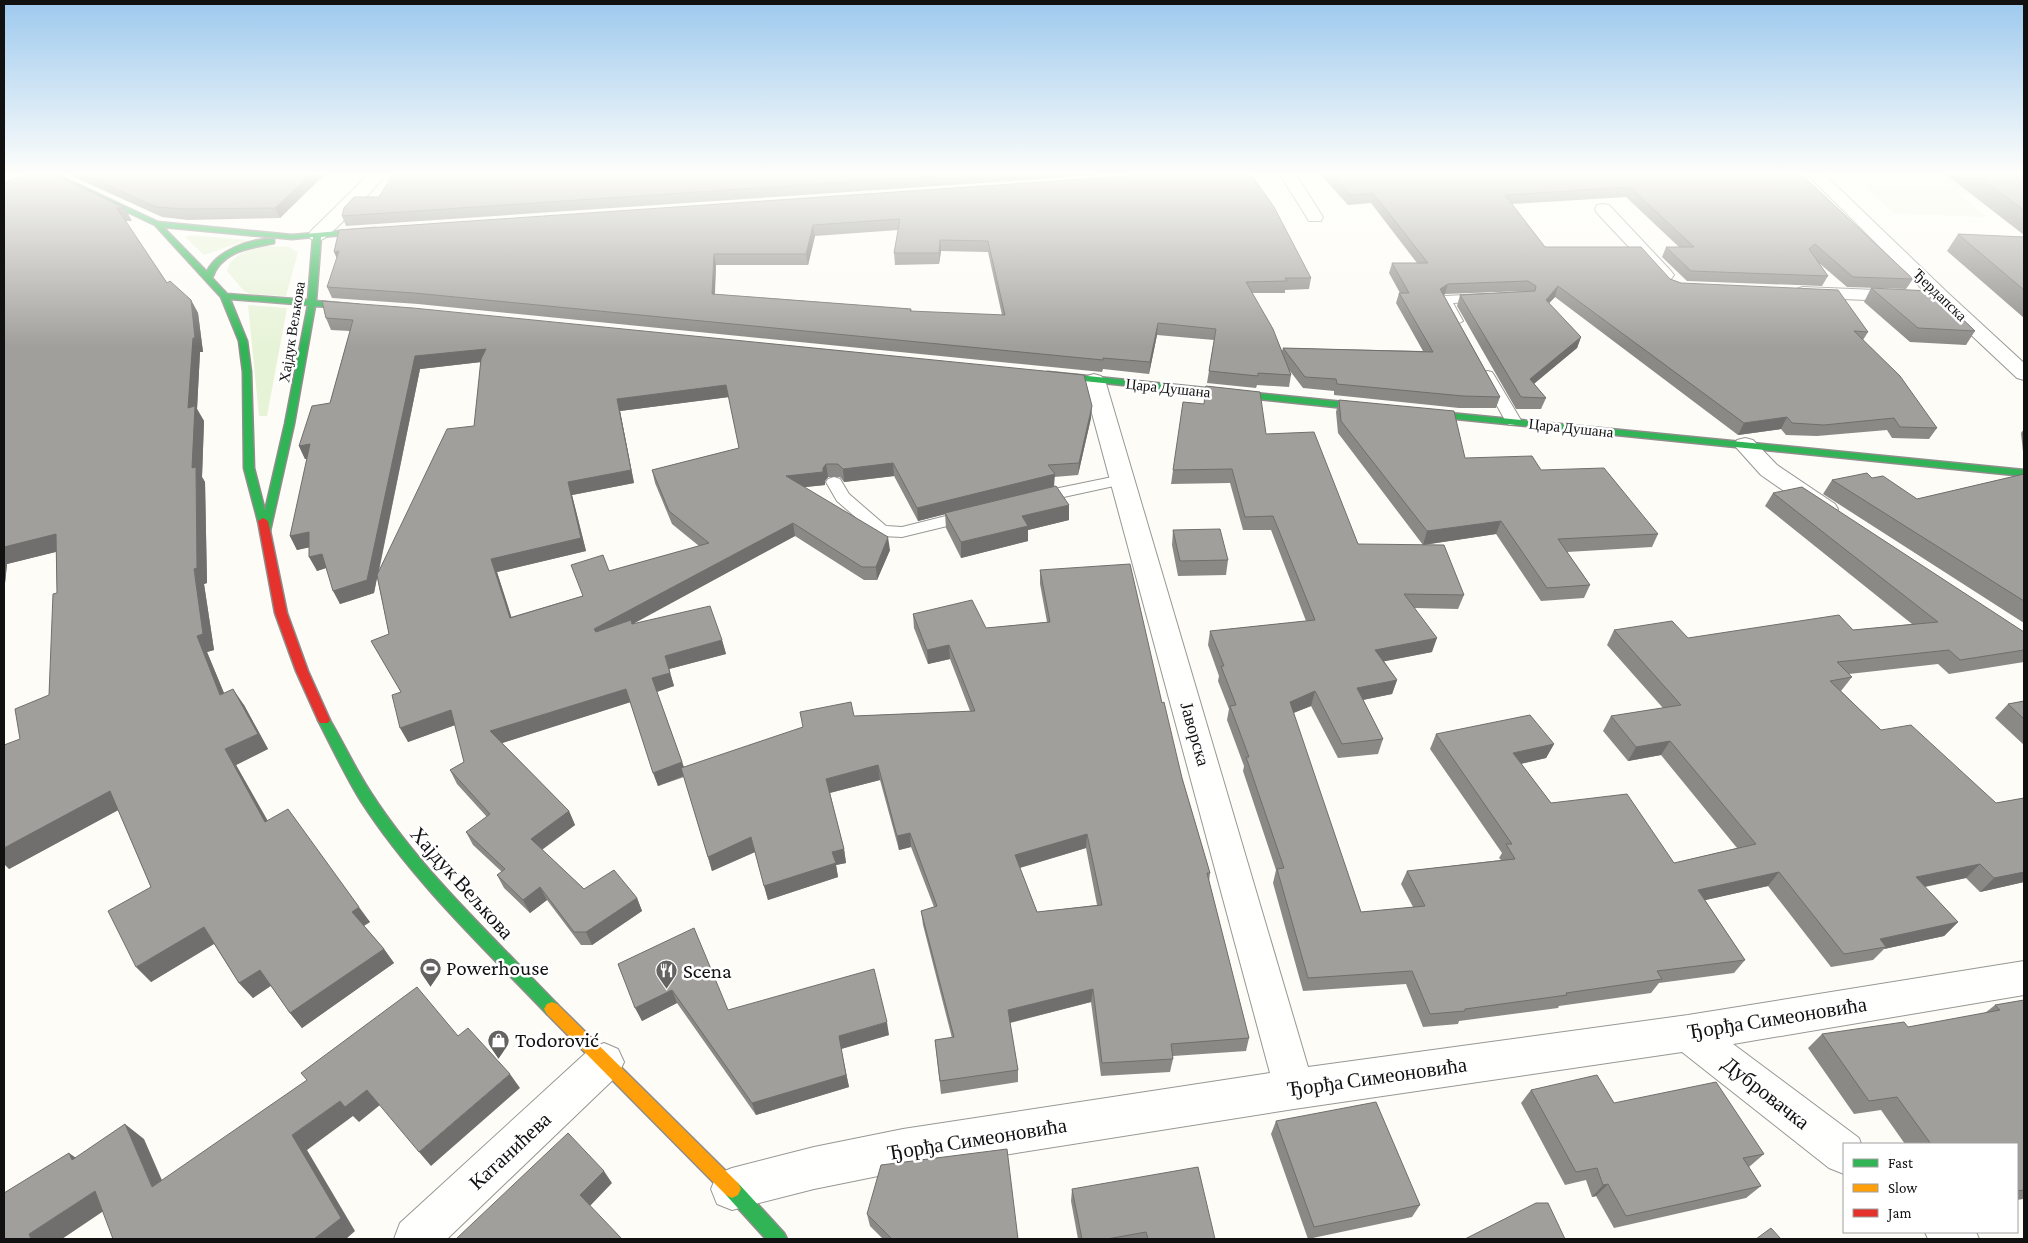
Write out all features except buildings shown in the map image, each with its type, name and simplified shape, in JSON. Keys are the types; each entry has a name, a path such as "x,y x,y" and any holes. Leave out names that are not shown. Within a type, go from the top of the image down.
{"street":[{"name":"Хајдук Вељкова","path":"164,231 225,296 243,341 247,372 249,468 266,530 281,612 302,671 320,713 366,796 393,834 430,880 604,1062 732,1189 778,1239"},
{"name":"Хајдук Вељкова","path":"230,231 292,237 318,235 313,303 288,442 266,530"},
{"path":"318,235 322,231"},
{"path":"318,235 372,231"},
{"path":"1625,231 1679,286"},
{"name":"Ђердапска","path":"1873,231 2024,374"},
{"path":"208,279 208,269 216,261 228,254 242,248 292,237"},
{"path":"1785,292 1942,298"},
{"path":"225,296 370,308"},
{"name":"Цара Душана","path":"1036,374 1387,410"},
{"name":"Јаворска","path":"1094,380 1294,1089"},
{"name":"Цара Душана","path":"1407,411 2024,473"},
{"path":"1746,445 1776,475 1842,519"},
{"name":"Ђорђа Симеоновића","path":"732,1189 814,1168 903,1150 1294,1089 1688,1033 2024,978"},
{"name":"Дубровачка","path":"1688,1033 1843,1152"},
{"name":"Катанићева","path":"416,1239 604,1062"}],"lane":[{"path":"1465,335 1445,300 1498,298"},
{"path":"1479,361 1514,422"},
{"path":"1022,502 1068,490 1122,480"},
{"path":"834,482 843,497 882,530 902,532 985,511"}],"green space":[{"path":"190,235 248,240 204,255 185,237"},
{"path":"267,246 289,247 298,252 286,296 250,294 244,291 227,271 229,265 237,256"},
{"path":"248,305 287,308 267,416 259,416"}],"traffic: fast":[{"path":"164,231 225,296 243,341 247,372 249,468 263,521"},
{"path":"230,231 292,237 317,235 317,251 308,329 286,445 266,529"},
{"path":"317,235 364,231"},
{"path":"208,279 211,269 232,251 271,241"},
{"path":"225,296 359,307"},
{"path":"1048,375 1373,408"},
{"path":"1419,413 2024,473"},
{"path":"324,720 366,797 386,826 454,907 552,1009"},
{"path":"732,1189 778,1239"}],"traffic: slow":[{"path":"552,1009 732,1189"}],"traffic: jam":[{"path":"263,521 281,613 302,671 324,720"}],"place":[{"name":"Powerhouse","path":"430,987"},
{"name":"Scena","path":"667,990"},
{"name":"Todorović","path":"499,1059"}]}
